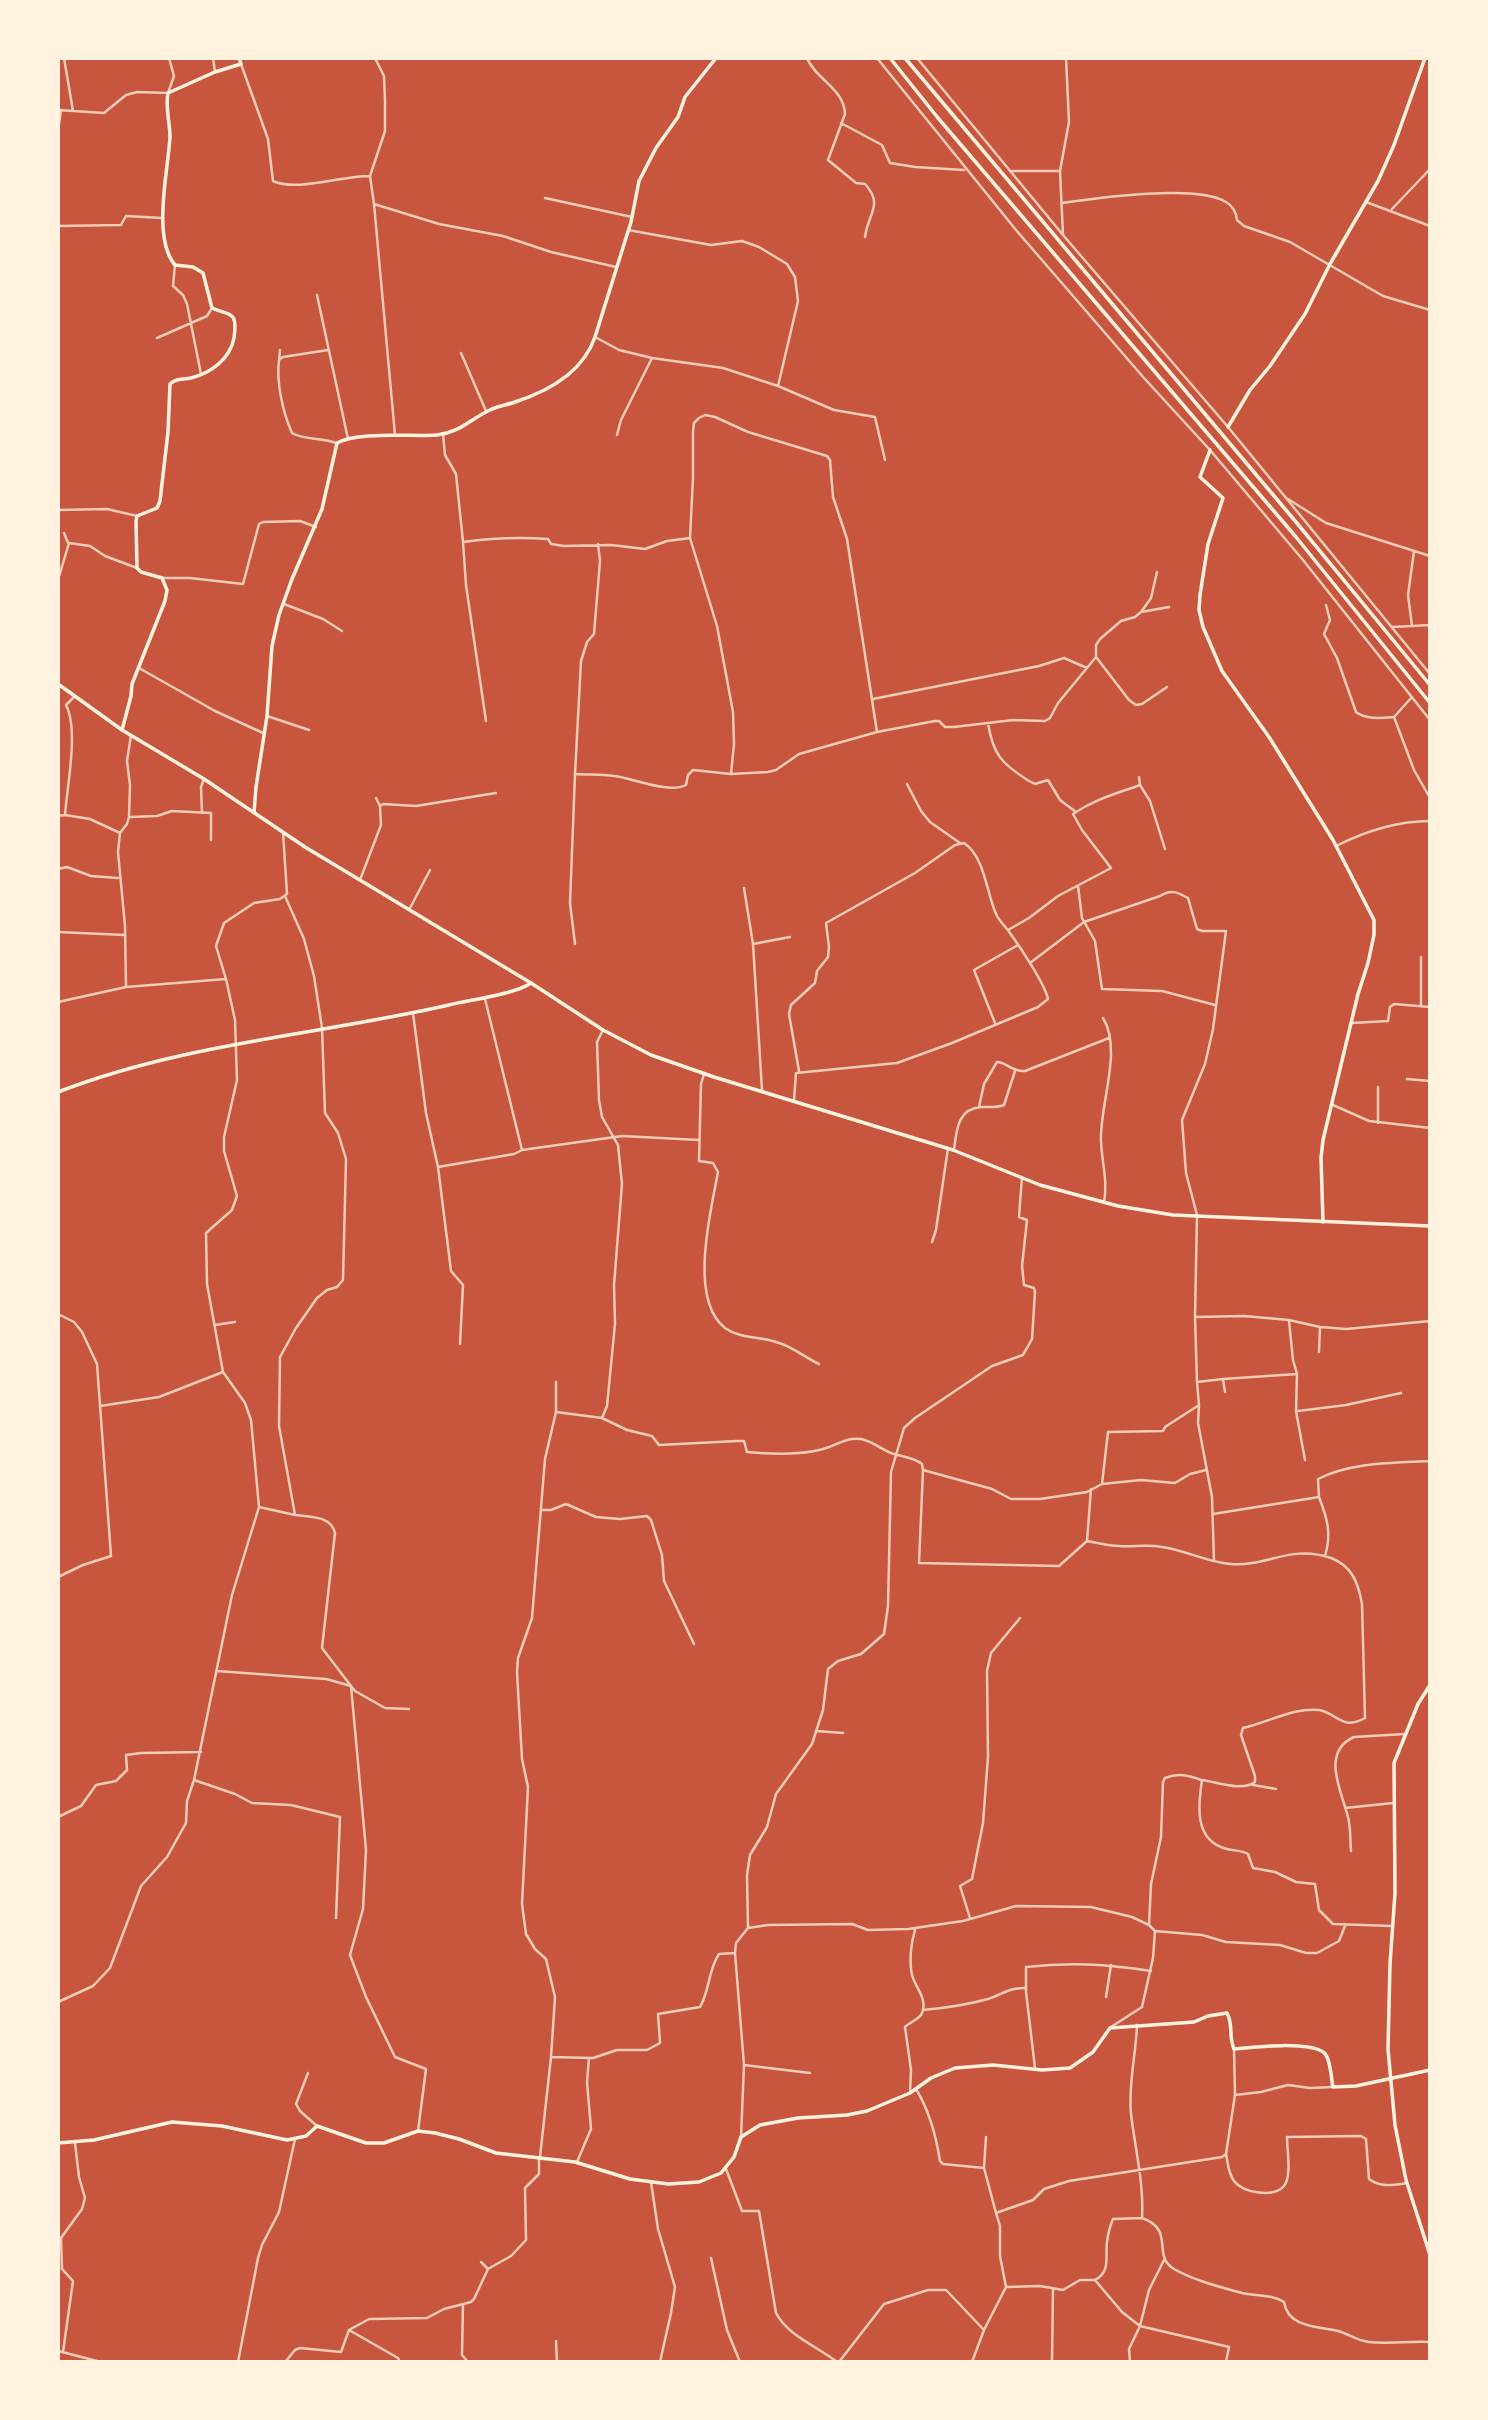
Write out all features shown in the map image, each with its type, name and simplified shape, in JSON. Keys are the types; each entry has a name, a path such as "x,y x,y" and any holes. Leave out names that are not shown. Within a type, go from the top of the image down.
{"main road":[{"path":"122,730 132,684 165,601 166,590 162,578 136,568 137,516 157,508 160,501 170,384 174,380 201,374 225,359 231,350 234,336 229,312 212,307 203,273 193,267 175,265 168,257 162,218 170,133 168,93 215,72 241,64 239,58"},
{"path":"254,814 267,716 272,646 279,615 292,579 316,527 329,484 337,443 395,435 443,434 457,430 486,411 514,403 548,388 570,374 590,351 632,217 639,181 656,148 678,117 685,97 716,58"},
{"path":"890,58 938,118 1296,537 1430,703"},
{"path":"905,58 1288,512 1430,685"},
{"path":"1228,427 1250,390 1270,366 1305,314 1366,202 1394,145 1425,58"},
{"path":"1210,450 1200,477 1221,495 1223,503 1208,544 1199,610 1203,626 1222,671 1269,737 1336,846 1374,919 1368,963 1331,1104 1321,1158 1323,1222"},
{"path":"58,684 122,730 204,779 254,814 603,1030 651,1055 704,1074 948,1148 1040,1185 1104,1203 1173,1215 1430,1226"},
{"path":"58,1092 122,1069 236,1043 413,1013 520,989 531,983"},
{"path":"1430,1685 1418,1704 1394,1763 1395,1893 1389,2078 1407,2183 1430,2255"},
{"path":"58,2143 75,2143 156,2124 183,2121 287,2140 306,2136 317,2126 366,2143 384,2143 418,2130 459,2139 496,2153 577,2162 630,2179 668,2184 699,2182 721,2173 734,2157 741,2137 760,2124 867,2111 910,2093 944,2071 965,2066 1018,2066 1061,2070 1078,2064 1093,2052 1110,2028 1194,2022 1208,2016 1227,2013 1232,2022 1230,2039 1234,2049 1302,2046 1321,2050 1326,2055 1333,2087 1356,2086 1430,2070"}],"street":[{"path":"64,58 74,111"},
{"path":"58,131 60,110 104,113 126,95 168,93 174,76 169,58"},
{"path":"213,58 215,72"},
{"path":"375,58 384,76 385,131 370,176 395,435"},
{"path":"807,58 812,70 843,100 845,114 828,160 856,183 865,184 873,193 875,207 865,237"},
{"path":"877,58 1016,230 1303,560 1430,720"},
{"path":"916,58 1228,427 1430,674"},
{"path":"1063,234 1060,171 1069,121 1066,58"},
{"path":"241,64 268,139 273,181 292,186 351,176 370,176"},
{"path":"841,123 882,145 890,163 964,170"},
{"path":"1390,211 1430,169"},
{"path":"1012,171 1060,171"},
{"path":"1062,203 1122,196 1200,194 1229,203 1237,214 1237,220 1244,226 1290,242 1383,296 1430,310"},
{"path":"545,198 632,217"},
{"path":"1366,202 1430,226"},
{"path":"374,204 439,225 502,236 551,252 617,267"},
{"path":"58,226 121,225 126,216 162,218"},
{"path":"628,230 711,245 742,241 767,251 787,264 795,277 798,301 778,386"},
{"path":"175,265 173,286 183,295 201,374"},
{"path":"317,295 348,440"},
{"path":"157,338 208,316 212,307"},
{"path":"595,337 619,349 652,358 723,368 778,386 834,410 875,417 885,460"},
{"path":"279,365 279,360 289,355 328,349"},
{"path":"280,351 282,395 292,433 302,438 326,439 337,443"},
{"path":"461,353 486,411"},
{"path":"617,435 621,420 652,358"},
{"path":"731,774 733,712 717,626 690,538 693,431 694,423 705,415 748,432 827,456 830,460 833,497 847,539 877,732"},
{"path":"443,434 445,454 456,474 466,585 486,721"},
{"path":"1286,497 1326,523 1430,556"},
{"path":"58,510 107,509 137,516"},
{"path":"162,578 243,584 259,524 300,521 316,527"},
{"path":"58,580 68,543 64,533"},
{"path":"463,542 532,538 548,539 551,544 564,546 598,544 645,549 667,541 690,538"},
{"path":"68,543 90,546 105,556 136,568"},
{"path":"575,944 570,903 581,661 587,642 594,634 600,561 598,544"},
{"path":"1412,626 1408,595 1414,551"},
{"path":"1157,572 1151,598 1141,612 1121,621 1100,639 1096,645 1096,657 1129,700 1136,705 1167,687"},
{"path":"284,604 323,619 342,631"},
{"path":"1326,605 1330,620 1324,634 1337,659 1356,712 1369,718 1394,717 1412,697"},
{"path":"1141,612 1169,607"},
{"path":"1392,627 1430,625"},
{"path":"575,774 616,776 649,784 679,787 686,785 688,775 693,770 731,774 768,772 776,770 799,754 877,732 935,721 945,727 954,727 1045,720 1050,718 1058,703 1096,657"},
{"path":"872,699 1039,666 1063,658 1087,668"},
{"path":"139,668 215,711 263,733"},
{"path":"65,815 72,734 72,717 66,705 75,696"},
{"path":"267,716 309,730"},
{"path":"1394,717 1414,770 1430,798"},
{"path":"988,723 991,741 998,756 1029,782 1035,784 1048,780 1060,800 1076,812"},
{"path":"126,987 118,852 120,833 129,817 130,785 127,761 131,735"},
{"path":"1139,777 1165,849"},
{"path":"202,813 201,787 204,779"},
{"path":"794,1100 795,1075 799,1072 897,1063 1038,1007 1048,999 1018,945 999,920 976,856 962,843 930,822 906,785"},
{"path":"1008,930 1058,896 1111,868 1073,814 1100,797 1140,785"},
{"path":"380,806 394,803 416,806 496,793"},
{"path":"360,880 381,825 380,806 376,798"},
{"path":"129,817 150,817 172,811 211,813 211,840"},
{"path":"58,816 90,819 120,833"},
{"path":"1336,846 1358,835 1395,824 1430,821"},
{"path":"283,832 287,892 285,896 308,951 322,1028 325,1114 338,1133 346,1159 343,1280 337,1287 327,1290 317,1298 280,1357 279,1426 295,1515"},
{"path":"799,1072 789,1014 791,1006 815,983 817,971 828,957 826,923 915,873 967,838"},
{"path":"58,869 67,867 91,876 119,878"},
{"path":"409,910 430,870"},
{"path":"1079,886 1084,922 1094,941 1102,989 1162,991 1215,1005"},
{"path":"744,888 753,944 762,1091"},
{"path":"1029,964 1084,922 1167,892 1174,891 1188,898 1197,929 1226,931 1205,1064 1182,1119 1186,1173 1197,1214 1195,1317 1198,1423 1213,1514 1214,1561"},
{"path":"58,2002 93,1986 110,1968 141,1886 167,1857 186,1823 187,1801 201,1752 232,1595 259,1507 251,1420 245,1403 223,1372 207,1283 206,1233 232,1210 237,1196 224,1151 224,1137 237,1080 235,1020 216,946 224,923 254,903 285,896"},
{"path":"58,932 125,935"},
{"path":"753,944 790,937"},
{"path":"995,1024 974,970 1018,945"},
{"path":"1421,957 1421,1006"},
{"path":"58,1002 126,987 226,979"},
{"path":"484,996 522,1150"},
{"path":"1352,1023 1388,1021 1390,1007 1394,1004 1430,1007"},
{"path":"413,1013 426,1113 438,1167 451,1271 463,1285 460,1344"},
{"path":"1103,1018 1109,1038 1109,1074 1101,1140 1106,1176 1104,1203"},
{"path":"603,1030 597,1042 599,1100 602,1117 611,1137 618,1145 622,1185 614,1285 615,1324 607,1406 603,1418"},
{"path":"979,1107 984,1084 996,1063 1001,1061 1015,1071 1037,1068 1109,1038"},
{"path":"953,1150 964,1112 979,1107 1004,1105 1015,1071"},
{"path":"704,1074 699,1161 713,1163 718,1172 706,1245 705,1283 710,1306 725,1328 749,1338 782,1344 819,1364"},
{"path":"1407,1079 1430,1081"},
{"path":"1378,1087 1378,1123"},
{"path":"1331,1104 1349,1114 1378,1123 1430,1128"},
{"path":"438,1167 514,1154 522,1150 611,1137 699,1140"},
{"path":"932,1242 948,1148"},
{"path":"741,2137 744,2065 735,1953 736,1943 748,1928 747,1875 750,1855 767,1827 776,1794 812,1744 823,1710 828,1669 838,1661 861,1654 884,1634 888,1606 891,1472 904,1428 992,1366 1023,1355 1032,1339 1035,1292 1034,1288 1024,1285 1027,1220 1019,1217 1022,1177"},
{"path":"58,1314 74,1322 82,1332 97,1364 111,1556 58,1577"},
{"path":"1195,1317 1244,1316 1289,1320 1320,1327 1361,1329 1430,1321"},
{"path":"1289,1320 1297,1374 1296,1411 1305,1460"},
{"path":"215,1325 235,1321"},
{"path":"1319,1352 1320,1327"},
{"path":"100,1406 159,1397 223,1372"},
{"path":"1197,1382 1297,1374"},
{"path":"1223,1379 1225,1392"},
{"path":"251,2362 286,2361 300,2348 341,2352 349,2330 369,2319 427,2318 444,2309 463,2304 474,2299 488,2269 511,2256 526,2240 525,2188 539,2174 555,1997 546,1959 526,1934 522,1904 528,1787 522,1759 517,1672 518,1658 531,1625 545,1460 556,1412 556,1382"},
{"path":"1296,1411 1346,1405 1401,1393"},
{"path":"1102,1484 1108,1432 1163,1431 1199,1405"},
{"path":"556,1412 603,1418 627,1430 652,1436 659,1445 744,1441 747,1452 788,1453 816,1451 843,1440 858,1439 920,1461 923,1471 919,1563 1059,1566 1087,1541 1091,1489"},
{"path":"1325,1556 1329,1530 1317,1482 1322,1476 1369,1466 1430,1461"},
{"path":"923,1471 992,1489 1011,1499 1040,1499 1091,1489 1102,1484 1141,1480 1175,1483 1190,1474 1207,1469"},
{"path":"1213,1514 1319,1497"},
{"path":"541,1510 551,1510 566,1504 596,1517 620,1519 647,1516 651,1520 662,1555 664,1581 694,1644"},
{"path":"259,1507 333,1524 334,1546 323,1648 355,1691 385,1708 409,1709"},
{"path":"1087,1541 1118,1546 1164,1547 1231,1564 1302,1552 1325,1556 1342,1562 1349,1568 1359,1587 1365,1643 1365,1718 1353,1722 1339,1721 1319,1710 1243,1728 1241,1735 1255,1776 1253,1785"},
{"path":"970,1919 960,1886 972,1879 982,1823 988,1758 987,1671 991,1653 1020,1618"},
{"path":"216,1671 326,1679 351,1686"},
{"path":"351,1686 366,1850 363,1909 350,1955 366,1997 395,2057 426,2069 418,2130"},
{"path":"816,1731 844,1732"},
{"path":"1351,1851 1349,1820 1337,1787 1335,1769 1339,1751 1347,1740 1354,1737 1405,1734"},
{"path":"58,1817 81,1806 96,1785 116,1781 127,1770 126,1755 201,1752"},
{"path":"1149,1924 1151,1884 1161,1837 1165,1778 1185,1774 1224,1785 1253,1785 1276,1789"},
{"path":"194,1780 252,1803 291,1805 340,1817 336,1918"},
{"path":"1202,1780 1199,1822 1206,1835 1216,1844 1228,1850 1242,1850 1248,1854 1253,1868 1275,1872 1296,1882 1315,1884 1319,1910 1333,1924 1392,1926"},
{"path":"1345,1808 1393,1802"},
{"path":"748,1928 852,1923 868,1930 916,1928 970,1919 1016,1906 1091,1907 1132,1917 1149,1924 1155,1931 1202,1935 1226,1942 1280,1945 1306,1953 1317,1953 1339,1941 1345,1926"},
{"path":"910,2093 911,2070 905,2027 920,2016 923,2010 923,2001 912,1975 912,1950 916,1928"},
{"path":"1110,2028 1142,2007 1151,1971 1155,1931"},
{"path":"551,2057 589,2058 617,2050 647,2050 660,2043 658,2014 700,2007 705,1998 713,1962 719,1954 735,1953"},
{"path":"1035,2069 1026,1967 1063,1962 1151,1971"},
{"path":"1106,1997 1111,1965"},
{"path":"923,2010 957,2008 1013,1989 1026,1988"},
{"path":"1137,2025 1131,2072 1131,2112 1143,2201 1142,2218"},
{"path":"1234,2049 1235,2095 1226,2154 1230,2175 1238,2186 1251,2191 1276,2192 1285,2185 1286,2129"},
{"path":"577,2162 591,2129 587,2081 589,2058"},
{"path":"744,2065 810,2073"},
{"path":"308,2073 296,2104 317,2126"},
{"path":"1235,2095 1288,2085 1333,2087"},
{"path":"916,2089 926,2105 932,2123 940,2161 943,2164 984,2168"},
{"path":"1287,2137 1361,2136 1366,2139 1369,2179 1376,2184 1390,2186 1407,2183"},
{"path":"972,2362 984,2330 1006,2287 1000,2256 1000,2226 984,2168 986,2137"},
{"path":"238,2362 261,2245 279,2211 295,2139"},
{"path":"63,2352 73,2281 62,2269 61,2238 82,2209 85,2198 79,2177 75,2143"},
{"path":"996,2213 1033,2200 1044,2189 1069,2181 1222,2157 1226,2154"},
{"path":"726,2168 742,2211 758,2211 776,2313 782,2326 838,2362 884,2304 928,2290 946,2290 984,2330"},
{"path":"651,2182 658,2229 675,2287 660,2362"},
{"path":"1006,2287 1040,2286 1063,2290 1080,2280 1095,2280 1107,2265 1106,2245 1113,2219 1142,2218 1154,2222 1160,2230 1164,2260 1149,2290 1140,2326 1129,2349 1129,2362"},
{"path":"711,2258 727,2330 740,2362"},
{"path":"1164,2260 1186,2275 1243,2293 1276,2297 1284,2302 1290,2318 1300,2323 1339,2331 1368,2343 1430,2342"},
{"path":"481,2262 488,2269"},
{"path":"1095,2280 1122,2312 1140,2326 1229,2347 1226,2362"},
{"path":"1052,2362 1053,2288"},
{"path":"463,2304 462,2355 468,2362"},
{"path":"349,2330 398,2358 400,2362"},
{"path":"556,2341 557,2362"},
{"path":"58,2351 101,2362"}]}
